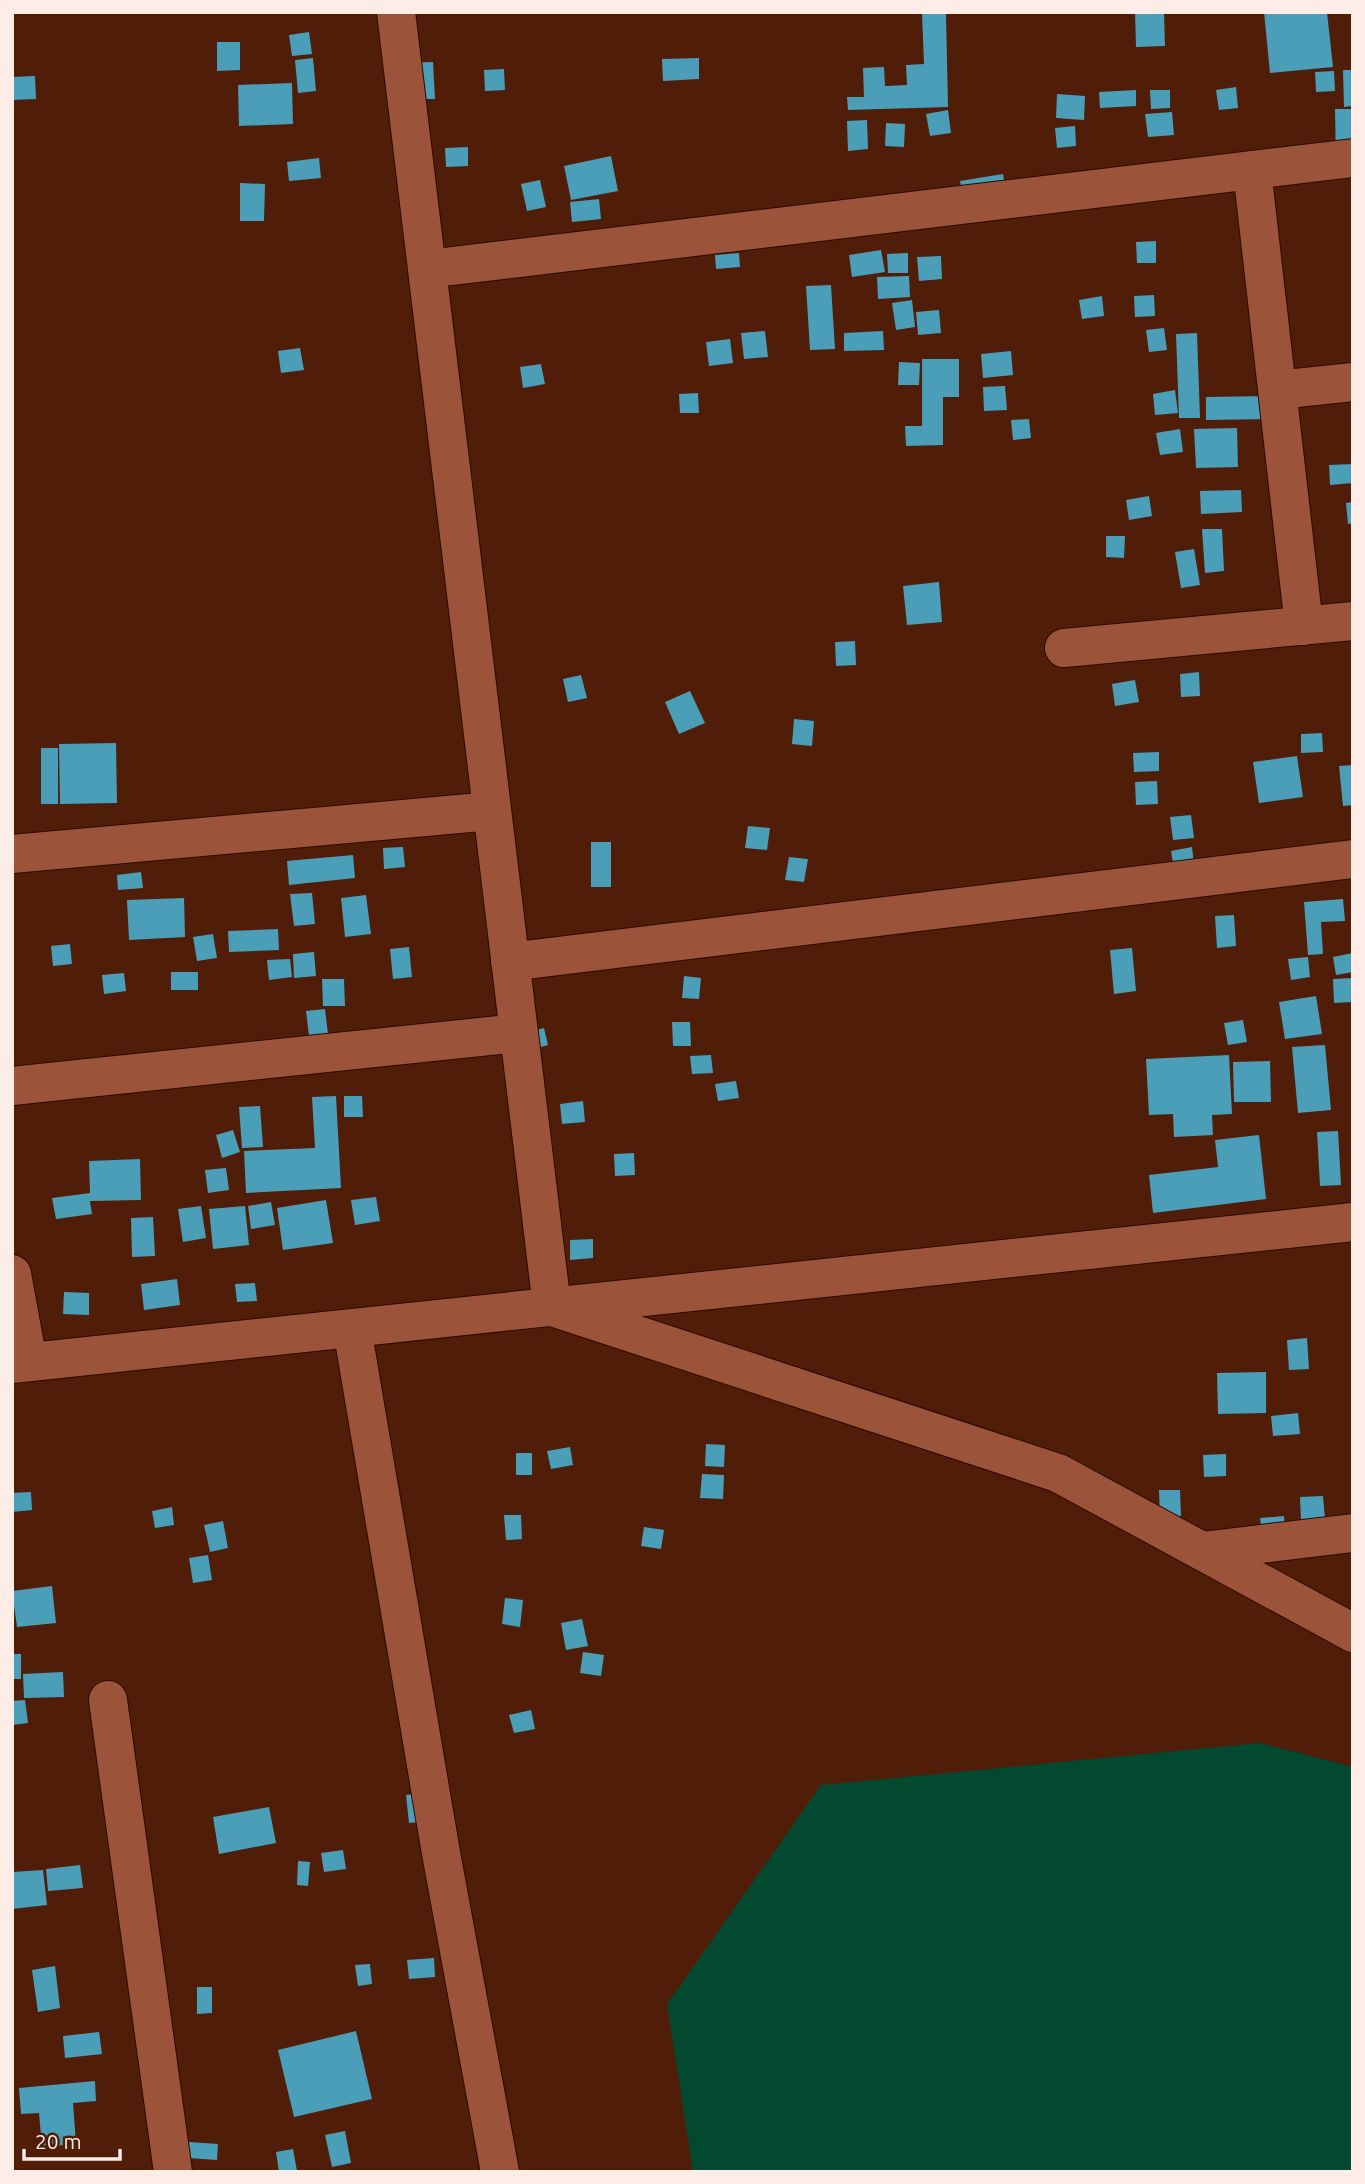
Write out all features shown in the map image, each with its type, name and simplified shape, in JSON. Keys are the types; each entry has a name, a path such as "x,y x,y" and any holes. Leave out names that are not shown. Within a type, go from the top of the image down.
{"street":[{"path":"396,12 552,1307"},
{"path":"427,269 1353,158"},
{"path":"1252,170 1304,626"},
{"path":"1277,390 1353,382"},
{"path":"1064,648 1353,621"},
{"path":"12,854 492,811"},
{"path":"510,962 1353,859"},
{"path":"12,1086 519,1032"},
{"path":"12,1274 20,1363 1353,1222"},
{"path":"552,1307 1058,1473 1353,1633"},
{"path":"352,1328 441,1853 500,2172"},
{"path":"1202,1551 1353,1532"},
{"path":"108,1700 173,2172"}],"green space":[{"path":"1260,1743 1353,1767 1353,2172 693,2172 667,2004 821,1785"}],"building":[{"path":"1135,12 1164,12 1165,46 1136,47"},
{"path":"1264,12 1327,12 1333,67 1270,73"},
{"path":"922,14 946,14 948,107 848,110 847,97 864,97 863,68 884,67 885,86 907,85 906,65 924,64"},
{"path":"309,32 312,54 292,56 289,35"},
{"path":"217,42 240,42 240,70 217,71"},
{"path":"313,58 316,91 298,93 295,60"},
{"path":"699,58 699,79 663,81 662,59"},
{"path":"433,62 435,99 399,99 398,63"},
{"path":"504,69 505,90 485,91 484,70"},
{"path":"1343,70 1353,70 1353,106 1344,107"},
{"path":"1334,71 1335,91 1316,92 1315,72"},
{"path":"35,76 36,99 12,100 12,77"},
{"path":"292,83 293,124 239,126 238,85"},
{"path":"1236,87 1238,108 1219,110 1216,90"},
{"path":"1136,90 1136,106 1100,108 1099,92"},
{"path":"1150,90 1170,90 1170,108 1151,109"},
{"path":"1057,94 1085,96 1084,120 1056,118"},
{"path":"1335,109 1353,109 1353,164 1336,164"},
{"path":"948,110 951,133 930,136 926,114"},
{"path":"1172,112 1174,135 1148,137 1145,114"},
{"path":"867,120 868,149 848,151 847,121"},
{"path":"886,123 905,124 904,147 885,146"},
{"path":"1075,126 1076,146 1057,148 1055,128"},
{"path":"468,147 468,166 446,167 445,148"},
{"path":"611,156 618,191 571,200 564,166"},
{"path":"319,158 321,178 289,181 287,162"},
{"path":"1003,174 1007,195 964,201 960,181"},
{"path":"540,180 546,207 527,211 521,184"},
{"path":"240,183 265,184 264,221 240,221"},
{"path":"599,199 601,219 572,222 570,202"},
{"path":"1156,241 1156,263 1137,263 1136,242"},
{"path":"881,250 885,272 852,277 849,255"},
{"path":"739,253 740,267 716,269 715,255"},
{"path":"908,253 908,273 888,273 887,254"},
{"path":"941,256 942,279 919,281 917,257"},
{"path":"909,276 910,297 878,299 877,277"},
{"path":"831,285 835,349 810,350 806,286"},
{"path":"1154,295 1155,316 1135,317 1134,296"},
{"path":"1102,296 1104,316 1082,319 1079,300"},
{"path":"912,300 915,327 896,330 892,303"},
{"path":"939,310 941,333 918,335 916,312"},
{"path":"1164,328 1167,350 1149,352 1146,330"},
{"path":"765,331 768,357 744,359 741,333"},
{"path":"883,331 884,350 844,351 844,333"},
{"path":"1197,333 1200,418 1179,418 1176,334"},
{"path":"730,339 733,363 709,366 706,342"},
{"path":"300,348 304,370 281,373 278,351"},
{"path":"1011,351 1013,375 983,378 981,354"},
{"path":"922,359 959,359 959,397 943,397 943,445 906,446 905,426 922,426"},
{"path":"899,362 920,363 919,385 898,385"},
{"path":"541,364 545,384 523,388 520,367"},
{"path":"1005,386 1007,410 984,411 983,387"},
{"path":"1175,390 1178,413 1155,415 1153,394"},
{"path":"698,393 699,413 680,413 679,394"},
{"path":"1274,396 1275,419 1206,420 1206,397"},
{"path":"1029,419 1031,438 1013,440 1011,420"},
{"path":"1237,428 1238,467 1196,468 1194,429"},
{"path":"1180,429 1183,452 1160,455 1156,433"},
{"path":"1353,464 1353,483 1330,485 1329,465"},
{"path":"1241,490 1242,512 1201,514 1200,491"},
{"path":"1149,496 1152,516 1129,520 1126,500"},
{"path":"1353,502 1353,523 1348,524 1346,503"},
{"path":"1202,529 1222,529 1224,571 1205,573"},
{"path":"1106,536 1125,536 1124,558 1106,557"},
{"path":"1194,549 1200,585 1181,588 1175,552"},
{"path":"939,582 942,622 907,625 903,586"},
{"path":"855,641 856,665 836,666 835,642"},
{"path":"1199,672 1200,696 1181,697 1180,674"},
{"path":"581,675 587,698 568,702 563,679"},
{"path":"1135,680 1139,702 1115,706 1112,684"},
{"path":"690,691 705,723 679,734 665,702"},
{"path":"794,719 814,721 812,746 792,744"},
{"path":"1322,733 1323,752 1301,753 1301,734"},
{"path":"116,743 117,803 60,804 59,744"},
{"path":"41,748 58,748 58,804 41,804"},
{"path":"1159,752 1159,771 1134,772 1133,753"},
{"path":"1297,756 1303,797 1259,803 1253,762"},
{"path":"1353,765 1353,805 1343,806 1339,766"},
{"path":"1157,781 1158,804 1136,805 1135,782"},
{"path":"1191,815 1194,838 1173,840 1170,817"},
{"path":"748,826 770,828 767,850 745,848"},
{"path":"591,842 611,842 611,887 591,887"},
{"path":"403,847 405,867 384,869 383,848"},
{"path":"1192,847 1194,865 1174,869 1171,851"},
{"path":"353,855 355,878 289,885 287,861"},
{"path":"789,857 808,859 804,882 785,880"},
{"path":"141,872 143,888 118,890 117,875"},
{"path":"312,893 315,924 294,926 290,894"},
{"path":"366,895 371,934 345,937 341,898"},
{"path":"184,898 185,937 129,940 127,900"},
{"path":"1343,899 1345,921 1321,922 1323,954 1308,955 1304,902"},
{"path":"1234,915 1236,946 1217,948 1215,916"},
{"path":"278,929 279,950 229,952 228,931"},
{"path":"213,934 217,958 197,961 193,937"},
{"path":"70,944 72,964 53,966 51,946"},
{"path":"409,947 412,977 393,979 390,949"},
{"path":"1132,948 1136,991 1114,994 1110,950"},
{"path":"314,952 316,976 294,978 293,954"},
{"path":"1353,953 1353,972 1336,975 1333,957"},
{"path":"1308,957 1310,977 1291,980 1288,959"},
{"path":"290,959 292,977 269,980 267,960"},
{"path":"171,972 198,972 198,990 171,990"},
{"path":"124,973 126,991 104,994 102,975"},
{"path":"684,976 701,978 699,999 682,998"},
{"path":"1353,978 1353,1002 1334,1003 1333,979"},
{"path":"322,979 344,979 345,1006 323,1006"},
{"path":"1316,996 1322,1034 1285,1039 1279,1002"},
{"path":"325,1009 330,1051 311,1053 306,1011"},
{"path":"1243,1020 1247,1042 1228,1045 1224,1023"},
{"path":"672,1022 690,1022 691,1046 673,1046"},
{"path":"544,1028 548,1045 527,1051 523,1034"},
{"path":"1325,1045 1331,1110 1298,1113 1292,1047"},
{"path":"711,1055 713,1073 692,1074 690,1056"},
{"path":"1229,1055 1232,1114 1212,1115 1213,1135 1174,1137 1173,1114 1149,1115 1146,1059"},
{"path":"1270,1061 1271,1102 1234,1102 1233,1062"},
{"path":"736,1081 739,1098 718,1101 715,1084"},
{"path":"336,1096 341,1188 246,1193 244,1151 315,1148 312,1097"},
{"path":"344,1096 362,1096 363,1117 344,1117"},
{"path":"583,1101 585,1122 562,1124 560,1104"},
{"path":"260,1106 263,1147 242,1148 239,1107"},
{"path":"233,1130 240,1152 222,1158 216,1135"},
{"path":"1338,1131 1341,1185 1320,1186 1317,1132"},
{"path":"1259,1135 1266,1199 1153,1213 1149,1175 1218,1167 1215,1140"},
{"path":"634,1153 635,1175 615,1176 614,1154"},
{"path":"140,1159 141,1200 90,1201 92,1214 56,1219 52,1198 90,1193 89,1161"},
{"path":"226,1168 229,1190 208,1193 205,1170"},
{"path":"376,1197 380,1221 355,1225 351,1200"},
{"path":"326,1200 333,1243 283,1250 277,1208"},
{"path":"271,1202 275,1225 251,1229 248,1206"},
{"path":"201,1206 206,1238 183,1242 178,1209"},
{"path":"245,1206 249,1245 213,1249 209,1209"},
{"path":"153,1217 155,1256 132,1257 131,1218"},
{"path":"593,1239 593,1258 570,1260 570,1240"},
{"path":"177,1279 180,1305 144,1310 141,1284"},
{"path":"255,1283 257,1301 237,1302 235,1284"},
{"path":"64,1292 89,1293 89,1315 63,1314"},
{"path":"1307,1338 1309,1369 1289,1370 1287,1340"},
{"path":"1266,1372 1266,1413 1218,1414 1217,1373"},
{"path":"1298,1413 1300,1434 1273,1436 1271,1416"},
{"path":"706,1444 725,1445 724,1467 705,1466"},
{"path":"570,1447 573,1465 551,1469 547,1451"},
{"path":"516,1453 532,1453 532,1475 516,1475"},
{"path":"1226,1454 1226,1476 1204,1477 1203,1455"},
{"path":"702,1474 724,1475 723,1499 700,1498"},
{"path":"1159,1490 1180,1490 1181,1516 1160,1517"},
{"path":"31,1492 32,1510 12,1512 12,1493"},
{"path":"1323,1496 1325,1519 1301,1521 1300,1497"},
{"path":"172,1507 174,1525 155,1528 152,1511"},
{"path":"504,1515 521,1515 522,1539 506,1540"},
{"path":"1284,1516 1286,1538 1263,1540 1260,1518"},
{"path":"223,1521 228,1548 210,1552 204,1525"},
{"path":"644,1527 664,1530 661,1549 641,1546"},
{"path":"208,1555 212,1580 193,1583 189,1558"},
{"path":"52,1586 56,1623 17,1627 12,1591"},
{"path":"505,1598 523,1600 520,1627 502,1624"},
{"path":"582,1619 588,1646 566,1650 561,1623"},
{"path":"583,1652 604,1655 601,1676 580,1673"},
{"path":"12,1654 21,1654 21,1679 12,1679"},
{"path":"63,1672 64,1697 24,1698 23,1674"},
{"path":"25,1700 28,1723 12,1725 12,1701"},
{"path":"531,1710 535,1729 514,1733 509,1715"},
{"path":"442,1791 446,1819 409,1823 406,1795"},
{"path":"269,1807 276,1843 219,1854 213,1817"},
{"path":"343,1850 346,1869 324,1872 321,1853"},
{"path":"298,1861 310,1862 308,1886 297,1885"},
{"path":"80,1865 83,1888 48,1891 46,1869"},
{"path":"43,1870 47,1905 12,1909 12,1872"},
{"path":"434,1958 435,1977 409,1979 407,1960"},
{"path":"370,1964 372,1984 358,1986 355,1965"},
{"path":"55,1966 60,2008 38,2012 32,1970"},
{"path":"197,1987 212,1987 212,2013 197,2014"},
{"path":"356,2031 372,2099 294,2117 278,2050"},
{"path":"99,2032 102,2054 65,2058 63,2036"},
{"path":"95,2081 96,2101 73,2103 76,2144 42,2147 39,2113 21,2114 19,2088"},
{"path":"345,2131 351,2163 332,2167 325,2135"},
{"path":"189,2142 218,2144 217,2160 188,2158"},
{"path":"293,2149 297,2171 279,2172 276,2152"}]}
